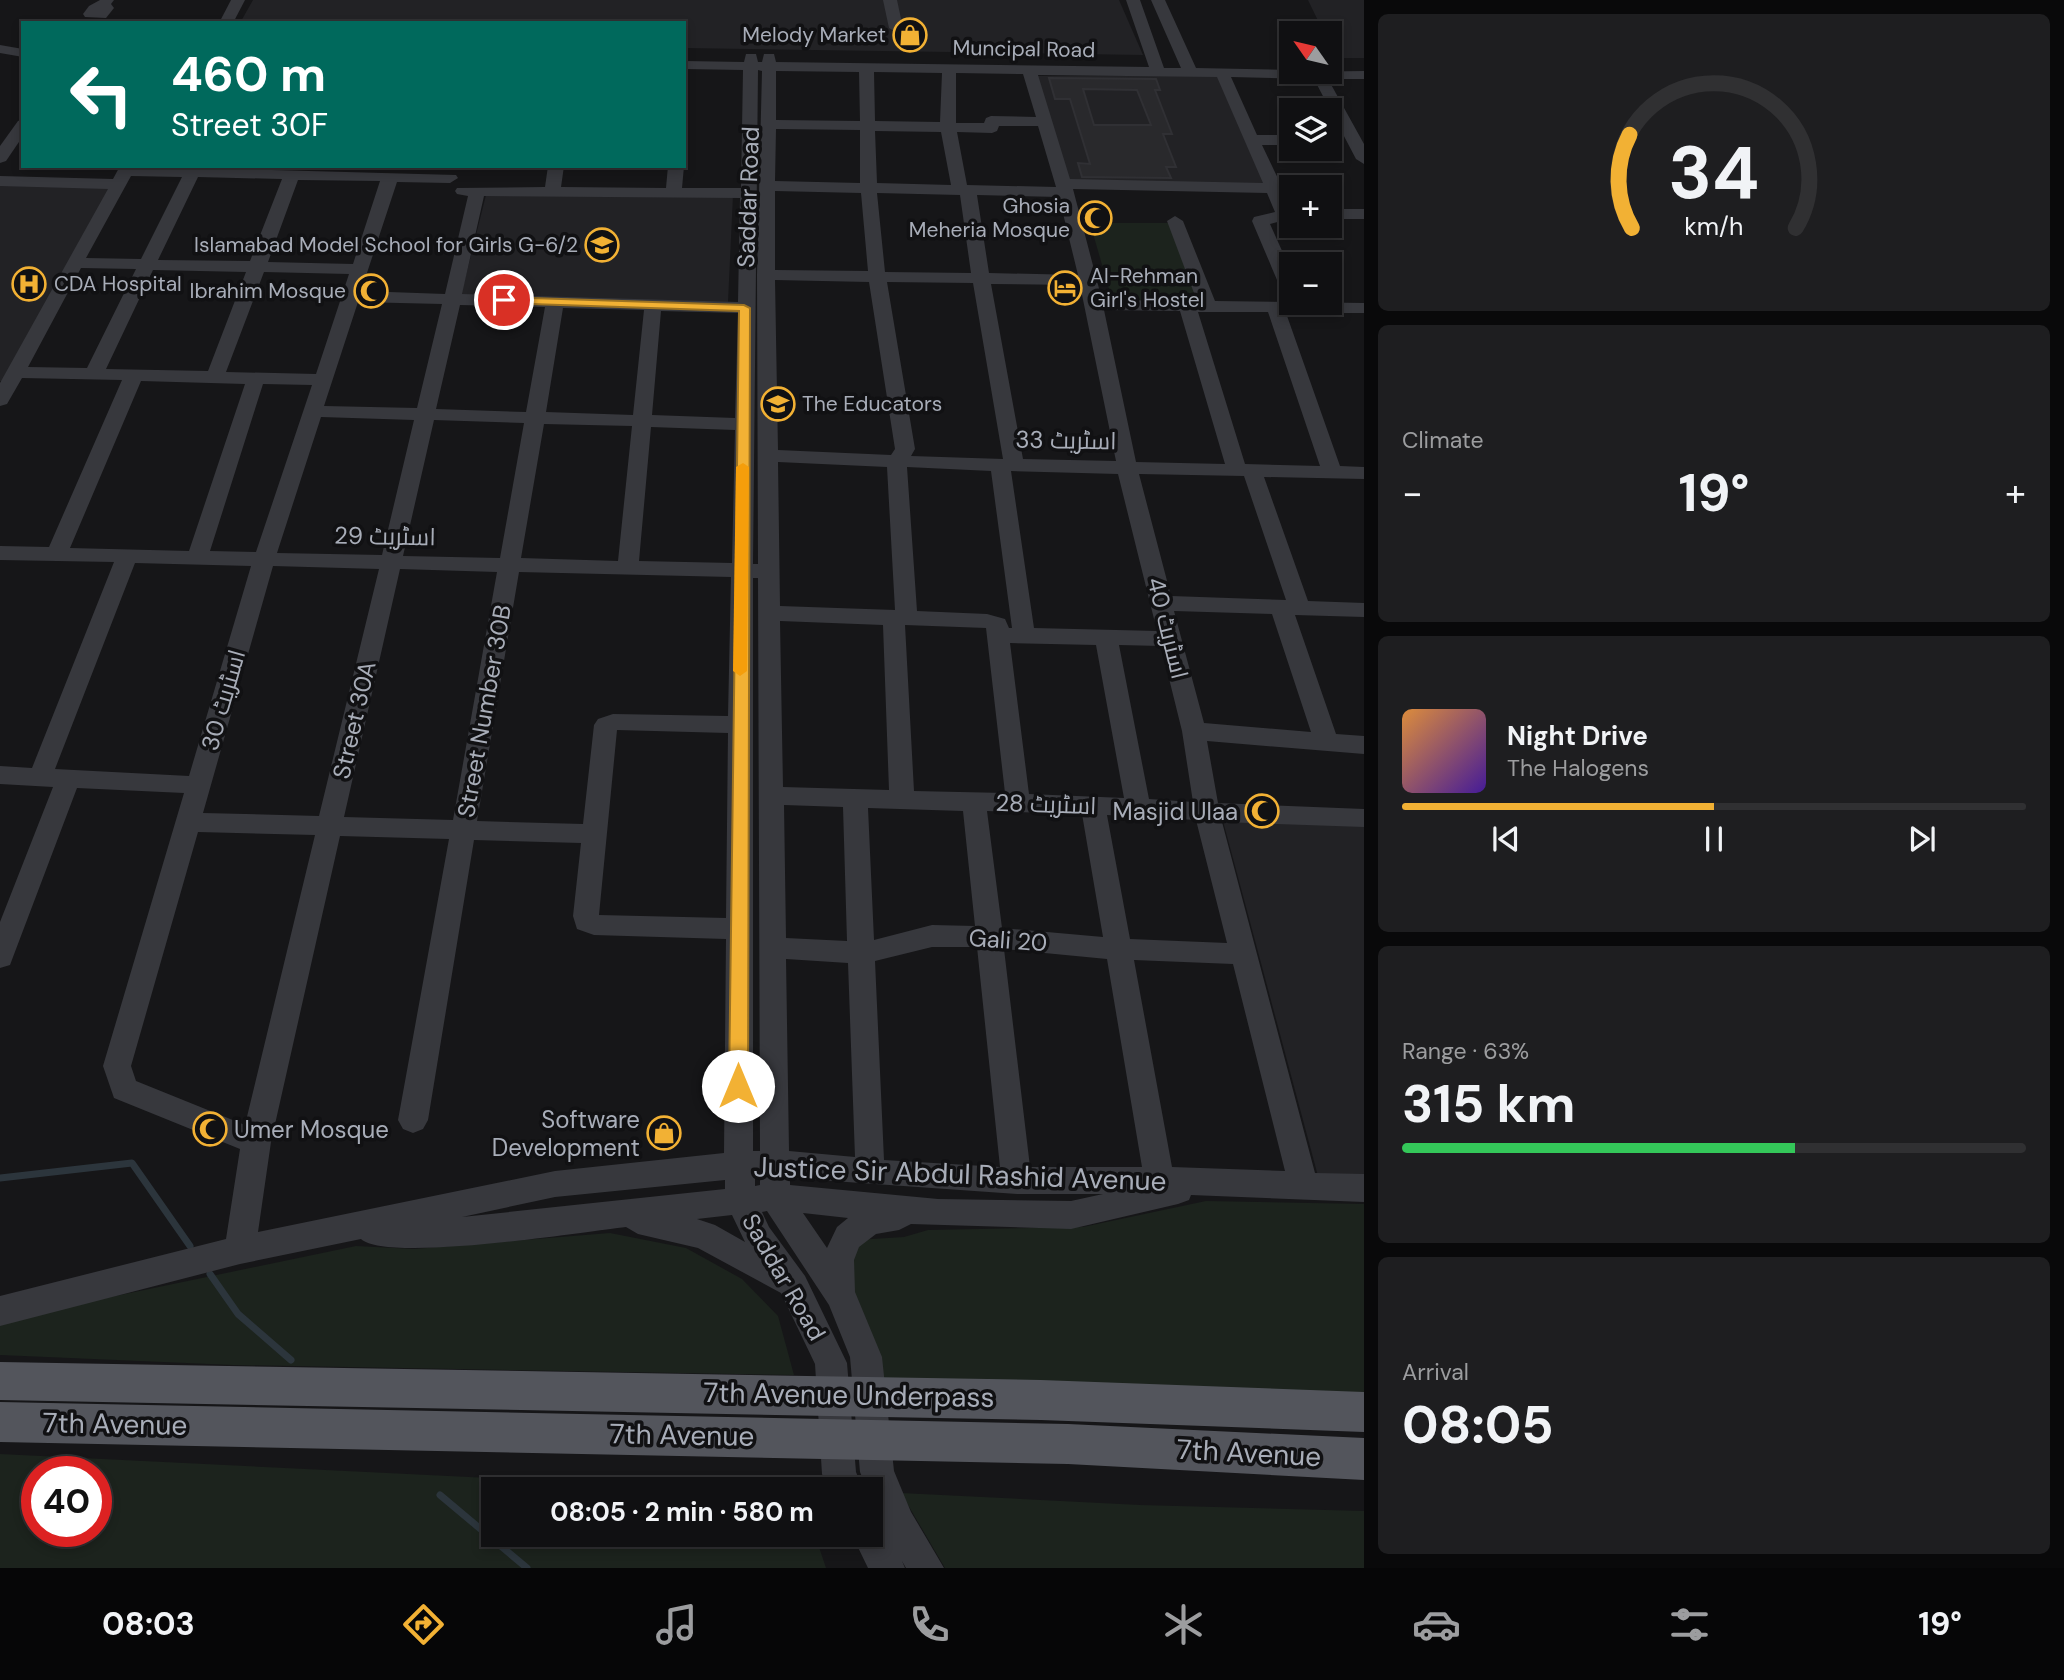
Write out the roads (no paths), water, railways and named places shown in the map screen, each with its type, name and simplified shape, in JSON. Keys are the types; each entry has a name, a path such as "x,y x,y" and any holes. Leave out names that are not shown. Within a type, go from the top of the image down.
{"main road":[{"name":"7th Avenue","path":"0,1381 656,1391"},
{"name":"7th Avenue Underpass","path":"656,1391 1041,1400"},
{"name":"7th Avenue","path":"1041,1400 1364,1412"},
{"name":"7th Avenue","path":"0,1422 1068,1444 1364,1459"}],"street":[{"path":"227,21 238,0"},
{"path":"890,0 896,29"},
{"path":"686,55 760,62 1156,67 1133,0"},
{"path":"1158,0 1189,67"},
{"path":"0,49 21,52"},
{"name":"Muncipal Road","path":"686,66 760,62 866,68 1029,70 1279,64"},
{"name":"Saddar Road","path":"760,62 769,124 758,189 744,308 740,726 741,1201 758,1237 794,1286 831,1363 842,1477"},
{"name":"Saddar Road","path":"760,62 758,189 766,275 775,1197 841,1296 866,1357 884,1529"},
{"name":"Muncipal Road","path":"1342,67 1364,64"},
{"name":"Muncipal Road","path":"1189,67 1222,74 1279,71"},
{"path":"866,68 870,127 869,189 877,278 887,360 905,449 897,461 902,799"},
{"path":"949,69 948,128 964,191 981,279 1007,465 1024,635"},
{"name":"اسٹریٹ 40","path":"1029,70 1089,261 1086,280 1094,305 1127,468 1194,731 1207,813 1304,1186"},
{"name":"Muncipal Road","path":"1342,71 1364,75"},
{"path":"1222,74 1271,188 1279,200"},
{"path":"1335,84 1364,159"},
{"path":"769,124 992,128 991,121 1044,122"},
{"path":"0,158 21,127"},
{"path":"1250,140 1279,140"},
{"path":"552,192 556,168"},
{"path":"674,192 676,168"},
{"path":"0,181 240,170 292,175 346,171 390,177 452,172 451,189 477,192 1271,188"},
{"path":"94,374 192,173"},
{"path":"6,386 124,174"},
{"path":"215,377 292,175"},
{"name":"اسٹریٹ 30","path":"256,1142 124,1089 117,1066 264,559 390,177"},
{"name":"Street 30A","path":"240,1250 256,1142 477,192"},
{"path":"1279,216 1260,221 1279,264"},
{"path":"1342,216 1362,219"},
{"path":"1175,221 1208,306"},
{"path":"75,263 360,269"},
{"path":"766,275 1086,280"},
{"path":"351,296 744,308"},
{"name":"Street Number 30B","path":"413,1120 555,302"},
{"path":"628,568 653,305"},
{"path":"1094,305 1279,306"},
{"path":"1188,307 1290,607 1327,743"},
{"path":"1275,307 1332,472"},
{"path":"1342,309 1362,312"},
{"path":"6,386 94,374 323,380"},
{"path":"57,554 134,375"},
{"path":"197,558 256,378"},
{"path":"313,411 743,424"},
{"name":"اسٹریٹ 33","path":"768,456 1007,465 1332,472 1363,476"},
{"name":"اسٹریٹ 29","path":"2,556 57,554 768,571"},
{"path":"40,777 127,556"},
{"path":"1161,603 1364,610"},
{"path":"768,613 987,621 998,629 1024,635 1170,639"},
{"path":"998,629 1018,803"},
{"path":"1106,638 1138,807"},
{"path":"740,726 606,724 586,922 594,925 740,929"},
{"path":"1194,731 1364,745"},
{"path":"0,775 198,785"},
{"path":"0,957 68,779"},
{"name":"اسٹریٹ 28","path":"769,796 1093,805 1207,813 1364,818"},
{"path":"855,799 870,1172"},
{"path":"974,802 1017,1181"},
{"path":"1093,805 1159,1180"},
{"path":"188,822 594,834"},
{"name":"Gali 20","path":"773,948 863,953 932,936 988,937 1118,949 1245,954"},
{"name":"Justice Sir Abdul Rashid Avenue","path":"0,1311 240,1250 555,1184 740,1165 774,1163 1017,1181 1159,1180 1207,1184 1364,1188"},
{"name":"Justice Sir Abdul Rashid Avenue","path":"341,1229 428,1235 775,1197 938,1213 1071,1214 1207,1184"},
{"path":"841,1296 836,1273 837,1256 851,1234 880,1218 938,1213"},
{"path":"605,1215 656,1222 704,1235 794,1286"},
{"path":"884,1529 887,1568"},
{"path":"884,1529 926,1568"},
{"path":"884,1529 932,1568"},
{"path":"864,1547 870,1568"}],"waterway":[{"path":"0,1178 132,1163 190,1246"},
{"path":"210,1274 238,1314 291,1360"},
{"path":"440,1495 527,1568"}],"place":[{"name":"Melody Market","path":"910,35"},
{"name":"Ghosia Meheria Mosque","path":"1095,218"},
{"name":"Islamabad Model School for Girls G-6/2","path":"602,245"},
{"name":"CDA Hospital","path":"29,284"},
{"name":"Al-Rehman Girl's Hostel","path":"1065,288"},
{"name":"Ibrahim Mosque","path":"371,291"},
{"name":"The Educators","path":"778,404"},
{"name":"Masjid Ulaa","path":"1262,811"},
{"name":"Umer Mosque","path":"210,1129"},
{"name":"Software Development","path":"664,1133"}]}
